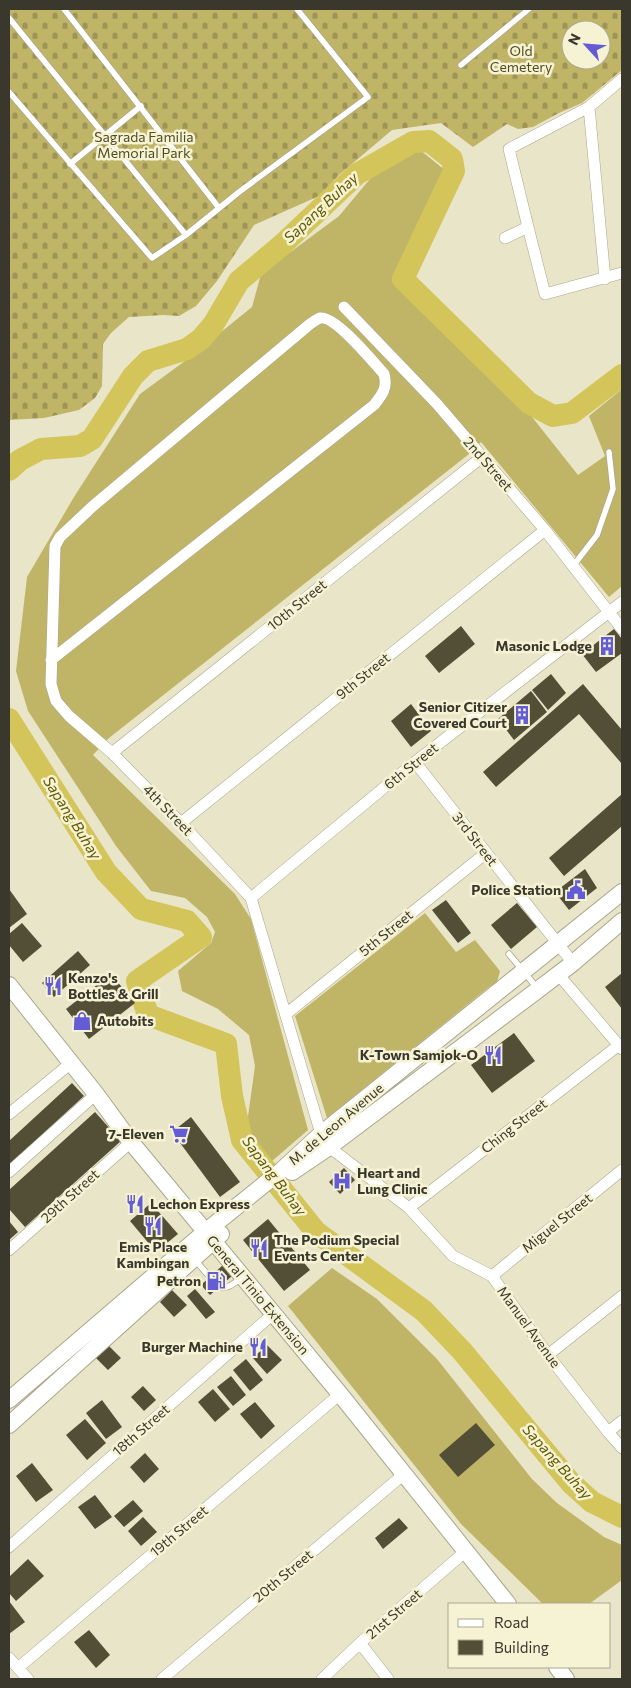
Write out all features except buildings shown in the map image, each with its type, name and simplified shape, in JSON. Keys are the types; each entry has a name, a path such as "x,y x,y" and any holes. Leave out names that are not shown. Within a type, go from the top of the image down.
{"main road":[{"name":"M. de Leon Avenue","path":"9,1400 325,1141 573,963 615,918 622,892"},
{"name":"M. de Leon Avenue","path":"325,1141 558,943 615,918"},
{"name":"General Tinio Extension","path":"9,985 96,1094 131,1142 274,1313 507,1603"},
{"name":"M. de Leon Avenue","path":"9,1425 194,1259 209,1237"},
{"path":"558,1668 566,1679"}],"street":[{"path":"622,79 589,107 510,149 545,294 622,274"},
{"path":"589,107 605,278"},
{"path":"505,238 528,227"},
{"name":"2nd Street","path":"344,307 437,404 546,530 622,629"},
{"name":"4th Street","path":"51,660 374,405 383,394 386,382 384,374 341,328 330,320 320,318 310,324 93,506 60,537 55,546 51,660 51,684 56,701 69,716 112,753 181,822 251,898 325,1141"},
{"name":"10th Street","path":"112,753 482,457"},
{"name":"9th Street","path":"181,822 546,530"},
{"name":"6th Street","path":"251,898 415,762 622,602"},
{"name":"3rd Street","path":"415,762 573,963"},
{"name":"5th Street","path":"286,1014 486,853"},
{"path":"558,974 620,1047"},
{"name":"Ching Street","path":"409,1208 620,1047"},
{"path":"9,1114 71,1063"},
{"path":"9,1172 96,1094"},
{"name":"Manuel Avenue","path":"325,1141 409,1208 453,1256 492,1276 548,1356 622,1448"},
{"name":"29th Street","path":"9,1250 131,1142"},
{"name":"Miguel Street","path":"492,1276 622,1170"},
{"path":"548,1356 622,1296"},
{"name":"18th Street","path":"9,1547 274,1313"},
{"name":"19th Street","path":"18,1668 340,1394"},
{"path":"608,1432 622,1421"},
{"name":"20th Street","path":"162,1679 404,1474"},
{"name":"21st Street","path":"322,1679 466,1550"},
{"path":"360,1643 388,1679"},
{"path":"9,1658 28,1679"}],"lane":[{"path":"64,9 219,208"},
{"path":"9,92 152,258 186,235 239,192 368,97 297,9"},
{"path":"461,65 529,9"},
{"path":"9,18 186,235"},
{"path":"70,164 141,106"},
{"path":"573,566 597,535 613,489 609,452"},
{"path":"509,954 539,989"},
{"path":"194,1259 210,1277"},
{"path":"220,1286 226,1288 231,1286 243,1276"}],"green space":[{"name":"Sagrada Familia Memorial Park","path":"9,9 622,9 622,70 582,103 533,127 518,129 507,124 473,147 441,123 392,130 339,175 319,196 254,225 217,281 196,306 179,316 129,317 111,333 103,344 102,386 95,398 79,410 44,418 9,420"},
{"path":"420,150 446,171 393,280 521,403 578,475 605,456 589,416 622,389 622,586 609,597 481,442 469,454 109,738 93,755 235,894 251,919 308,1130 264,1168 245,1138 255,1066 249,1035 218,1009 182,991 178,971 211,943 215,932 207,917 185,898 151,891 116,846 28,711 16,671 27,577 74,497 140,394 189,358 252,307 261,274 339,216 380,167"},
{"path":"425,913 456,952 475,940 500,971 497,982 327,1118 295,1016"},
{"path":"332,1268 377,1299 437,1359 532,1479 557,1503 604,1537 622,1545 622,1580 590,1603 542,1603 461,1524 288,1306"}],"waterway":[{"name":"Sapang Buhay","path":"9,470 20,460 41,449 80,446 92,439 133,376 148,361 187,349 201,339 213,325 239,281 283,244 357,174 413,142 429,141 452,159 454,171 403,279 529,403 553,416 572,413 622,375"},
{"name":"Sapang Buhay","path":"9,719 106,872 141,909 187,921 201,937 137,981 148,1015 226,1044 232,1096 242,1140 316,1232 424,1311 462,1351 571,1483 592,1502 622,1517"}],"place":[{"name":"Masonic Lodge","path":"607,646"},
{"name":"Senior Citizer Covered Court","path":"522,715"},
{"name":"Police Station","path":"576,890"},
{"name":"Kenzo's Bottles & Grill","path":"53,986"},
{"name":"Autobits","path":"82,1021"},
{"name":"K-Town Samjok-O","path":"493,1055"},
{"name":"7-Eleven","path":"179,1134"},
{"name":"Heart and Lung Clinic","path":"342,1181"},
{"name":"Lechon Express","path":"135,1204"},
{"name":"Emis Place Kambingan","path":"153,1226"},
{"name":"The Podium Special Events Center","path":"259,1248"},
{"name":"Petron","path":"216,1281"},
{"name":"Burger Machine","path":"258,1347"}],"park label":[{"name":"Old Cemetery","path":"521,59"}]}
